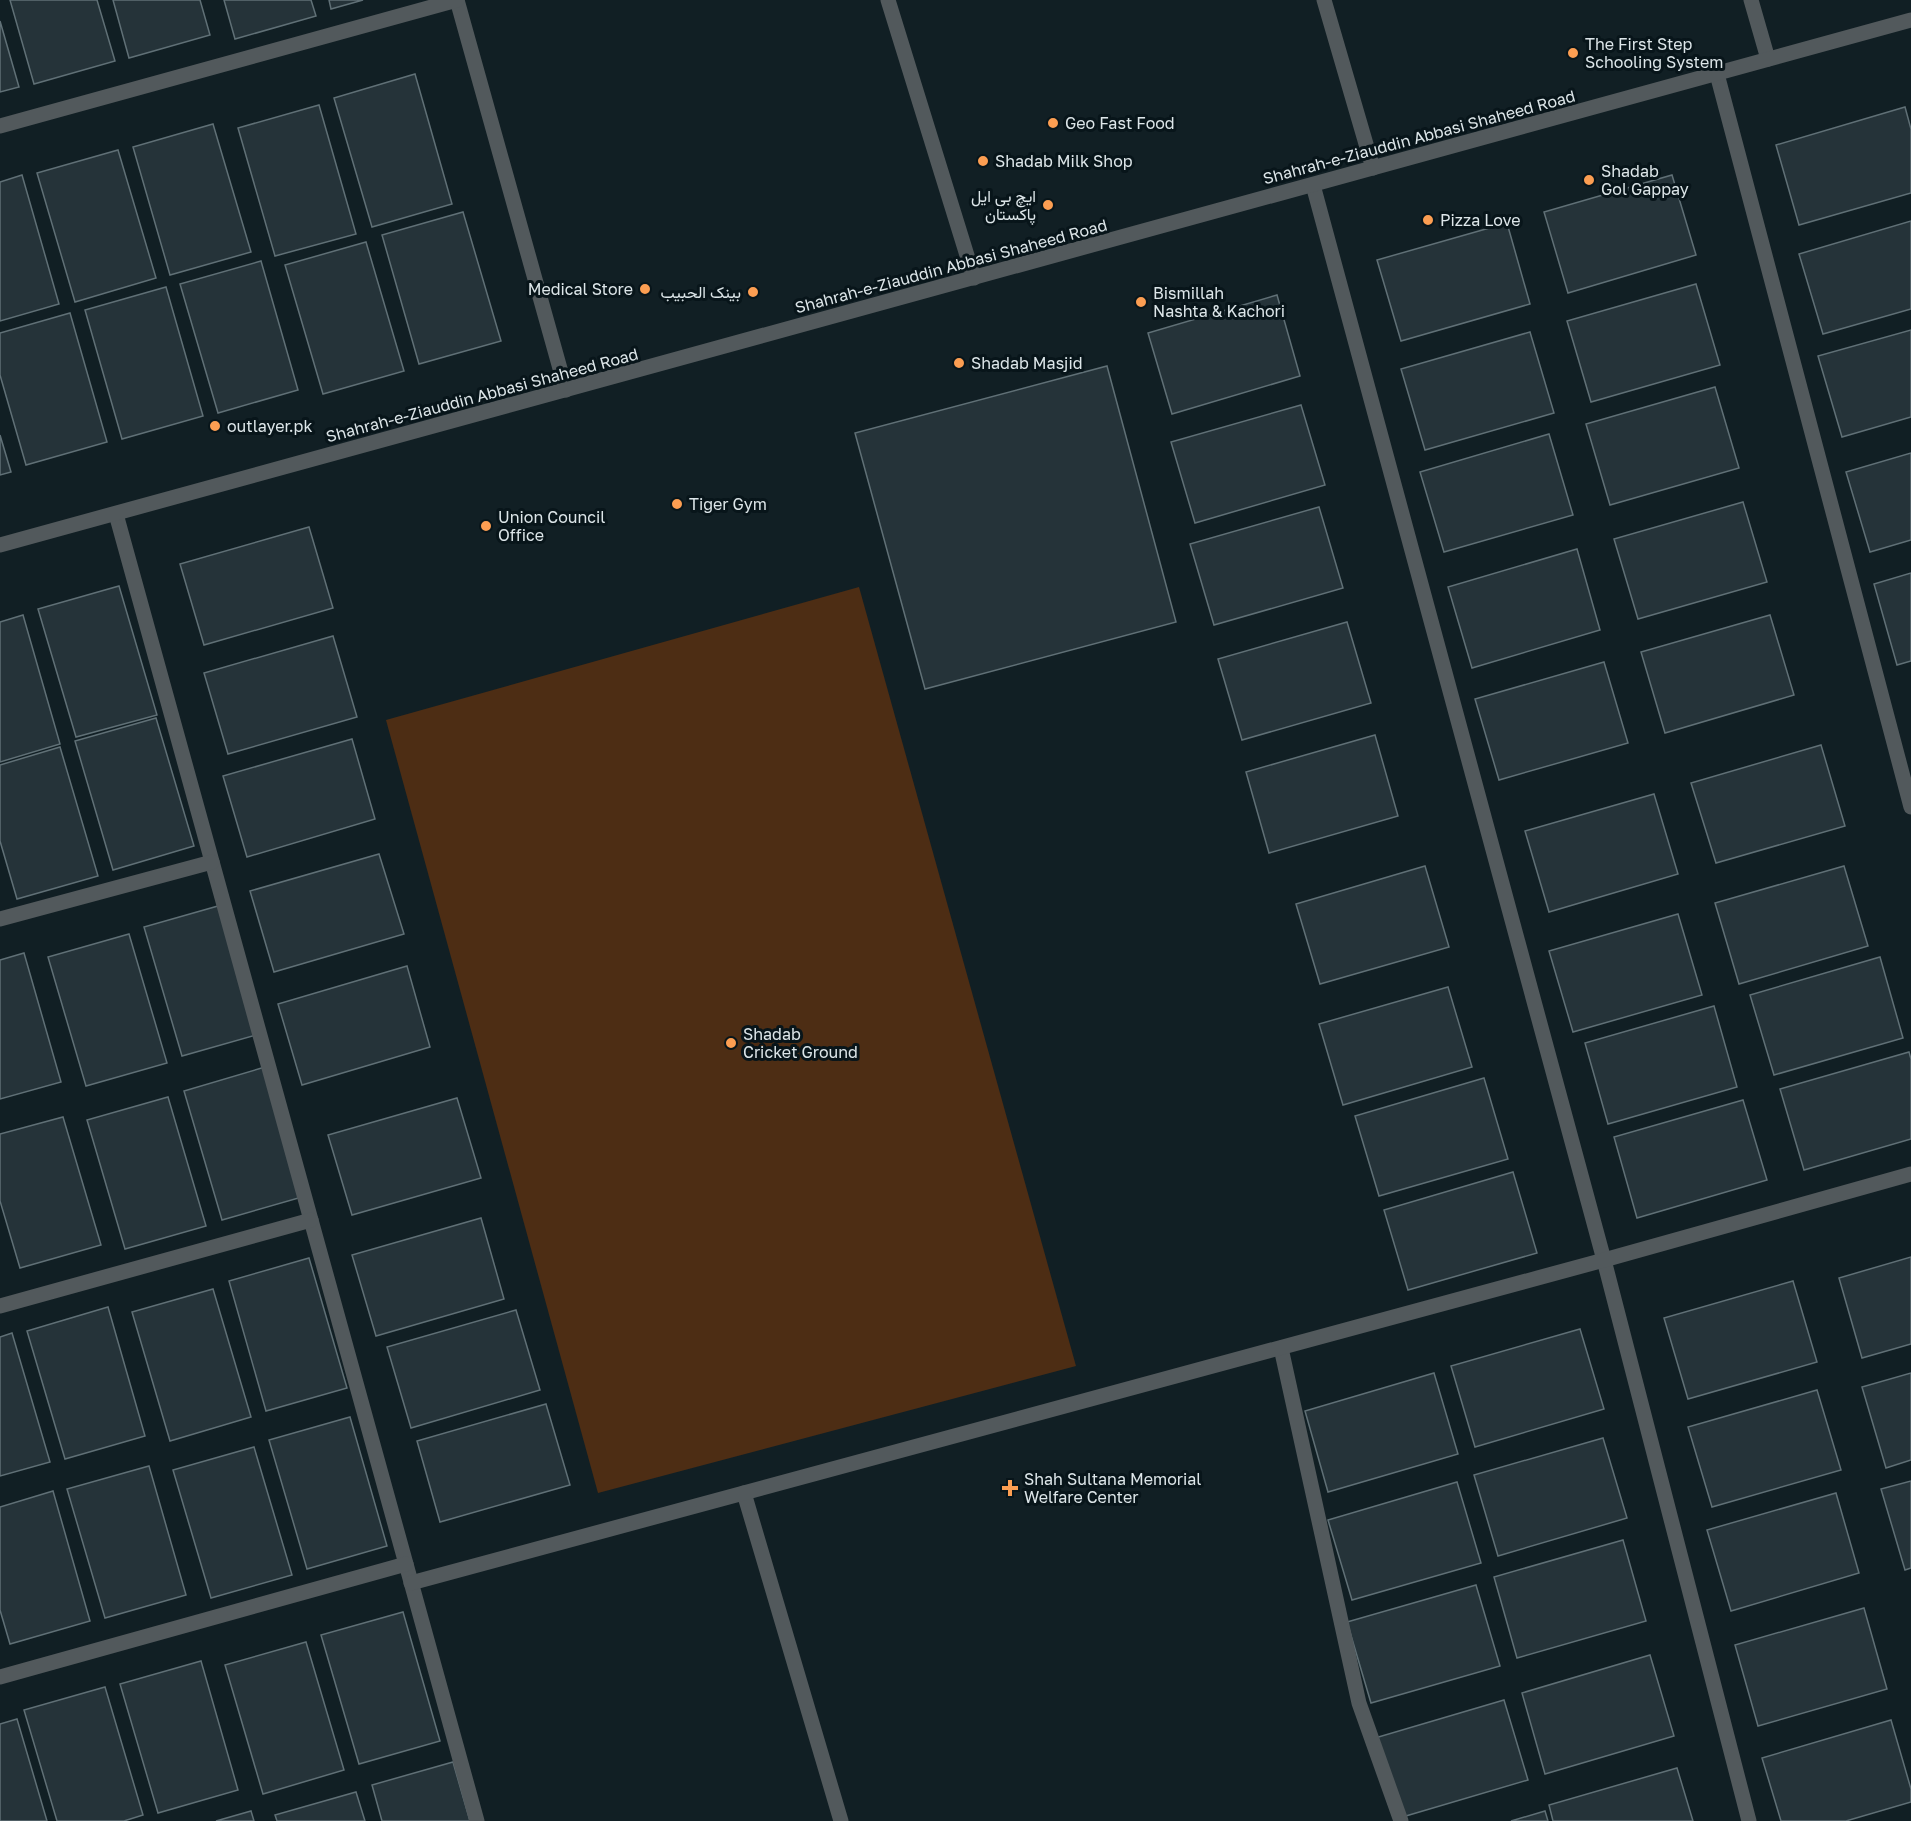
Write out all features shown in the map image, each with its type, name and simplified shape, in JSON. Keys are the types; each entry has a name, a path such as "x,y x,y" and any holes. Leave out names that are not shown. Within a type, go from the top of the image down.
{"street":[{"path":"0,126 457,0 566,390"},
{"path":"888,0 974,278"},
{"path":"1324,0 1373,168"},
{"path":"1752,0 1768,59"},
{"name":"Shahrah-e-Ziauddin Abbasi Shaheed Road","path":"0,545 1911,20"},
{"path":"1717,74 1911,807"},
{"path":"1313,184 1604,1260 1749,1821"},
{"path":"116,514 477,1821"},
{"path":"0,920 212,862"},
{"path":"411,1583 1604,1260 1911,1174"},
{"path":"0,1306 311,1220"},
{"path":"1281,1348 1359,1703 1401,1821"},
{"path":"744,1493 842,1821"},
{"path":"0,1677 406,1564"}],"shaded area":[{"name":"Shadab Cricket Ground","path":"859,587 1076,1366 598,1493 386,720"}],"building":[{"path":"10,0 97,0 115,61 34,84"},
{"path":"113,0 200,0 210,35 129,58"},
{"path":"224,0 311,0 316,16 235,39"},
{"path":"329,0 363,0 331,9"},
{"path":"0,21 19,87 0,92"},
{"path":"415,74 452,204 372,227 334,98"},
{"path":"319,105 356,234 275,256 238,128"},
{"path":"1905,107 1911,129 1911,193 1799,225 1776,145"},
{"path":"213,124 251,252 170,275 133,147"},
{"path":"118,150 156,278 75,302 37,173"},
{"path":"22,175 59,304 0,321 0,182"},
{"path":"1672,175 1696,255 1568,293 1544,212"},
{"path":"463,212 501,341 419,364 382,235"},
{"path":"1911,221 1911,309 1823,334 1799,254"},
{"path":"1507,223 1530,304 1401,341 1377,260"},
{"path":"366,242 404,371 323,394 285,265"},
{"path":"261,261 298,390 218,413 180,284"},
{"path":"1696,284 1720,365 1591,402 1567,321"},
{"path":"166,287 203,416 122,439 85,310"},
{"path":"1277,295 1300,376 1172,414 1148,333"},
{"path":"70,313 107,442 26,465 0,375 0,333"},
{"path":"1911,330 1911,417 1842,437 1818,356"},
{"path":"1530,332 1554,413 1425,450 1401,369"},
{"path":"1107,366 1176,622 925,689 855,433"},
{"path":"1715,387 1739,468 1610,505 1586,424"},
{"path":"1301,405 1325,485 1195,523 1171,442"},
{"path":"1549,434 1573,515 1444,552 1420,472"},
{"path":"0,435 11,472 0,475"},
{"path":"1911,453 1911,540 1870,552 1846,472"},
{"path":"1743,502 1767,582 1638,619 1614,539"},
{"path":"1319,507 1343,588 1214,625 1190,544"},
{"path":"309,527 333,608 204,645 180,564"},
{"path":"1577,549 1600,630 1472,668 1448,587"},
{"path":"1911,573 1911,661 1897,665 1874,584"},
{"path":"119,586 157,715 76,737 38,609"},
{"path":"23,615 60,744 0,762 0,622"},
{"path":"1770,615 1794,695 1665,733 1641,652"},
{"path":"1347,622 1371,703 1242,740 1218,659"},
{"path":"333,636 357,717 228,754 204,673"},
{"path":"1604,662 1628,743 1499,780 1475,699"},
{"path":"156,718 194,846 113,870 75,741"},
{"path":"1375,735 1398,816 1269,853 1246,772"},
{"path":"352,739 375,819 247,857 223,776"},
{"path":"1821,745 1845,826 1716,863 1691,783"},
{"path":"60,747 98,876 17,899 0,841 0,765"},
{"path":"1654,794 1678,874 1549,912 1525,831"},
{"path":"379,854 404,934 274,972 250,891"},
{"path":"1425,866 1449,947 1320,984 1296,904"},
{"path":"1844,866 1868,946 1739,984 1715,903"},
{"path":"225,904 263,1033 182,1056 144,927"},
{"path":"1678,914 1702,995 1573,1032 1549,951"},
{"path":"129,934 167,1063 86,1086 48,957"},
{"path":"24,953 61,1082 0,1099 0,960"},
{"path":"1880,957 1903,1038 1774,1075 1750,995"},
{"path":"407,966 430,1047 302,1085 278,1004"},
{"path":"1448,987 1472,1067 1343,1105 1319,1024"},
{"path":"1714,1006 1737,1087 1608,1124 1585,1043"},
{"path":"1909,1052 1911,1059 1911,1139 1804,1170 1780,1089"},
{"path":"265,1067 302,1197 222,1220 184,1091"},
{"path":"1484,1078 1508,1159 1379,1196 1355,1116"},
{"path":"168,1097 206,1226 125,1249 87,1120"},
{"path":"457,1098 481,1178 352,1215 328,1135"},
{"path":"1743,1100 1767,1180 1637,1218 1614,1137"},
{"path":"63,1117 101,1245 20,1268 0,1201 0,1134"},
{"path":"1513,1172 1537,1253 1408,1290 1384,1210"},
{"path":"481,1218 504,1299 376,1336 352,1255"},
{"path":"1911,1257 1911,1344 1862,1358 1839,1278"},
{"path":"309,1258 347,1388 266,1411 229,1281"},
{"path":"1793,1281 1817,1362 1688,1399 1664,1318"},
{"path":"213,1289 251,1417 170,1441 132,1312"},
{"path":"108,1307 145,1436 65,1459 27,1331"},
{"path":"516,1310 540,1390 411,1428 387,1347"},
{"path":"1580,1329 1604,1409 1475,1447 1451,1366"},
{"path":"12,1333 50,1462 0,1476 0,1337"},
{"path":"1434,1373 1458,1454 1328,1492 1305,1411"},
{"path":"1911,1373 1911,1460 1886,1468 1862,1387"},
{"path":"1817,1390 1841,1470 1712,1507 1688,1427"},
{"path":"546,1404 570,1485 440,1522 417,1441"},
{"path":"350,1417 387,1546 307,1569 269,1440"},
{"path":"1603,1438 1627,1518 1498,1556 1474,1475"},
{"path":"254,1447 292,1575 211,1598 173,1470"},
{"path":"149,1466 186,1595 105,1618 67,1489"},
{"path":"1911,1481 1911,1568 1905,1570 1881,1489"},
{"path":"1457,1482 1481,1563 1352,1600 1328,1520"},
{"path":"53,1491 90,1621 10,1644 0,1610 0,1507"},
{"path":"1836,1493 1859,1573 1731,1611 1707,1530"},
{"path":"1623,1540 1646,1621 1517,1658 1494,1577"},
{"path":"1476,1585 1500,1666 1371,1703 1347,1622"},
{"path":"1864,1608 1887,1689 1758,1726 1735,1645"},
{"path":"403,1612 440,1741 359,1764 321,1635"},
{"path":"306,1642 344,1770 263,1794 225,1665"},
{"path":"1650,1655 1674,1736 1545,1774 1522,1693"},
{"path":"201,1661 238,1790 158,1813 120,1684"},
{"path":"105,1687 143,1815 124,1821 57,1821 24,1710"},
{"path":"1504,1700 1528,1780 1399,1818 1375,1738"},
{"path":"17,1719 47,1821 0,1821 0,1724"},
{"path":"1891,1720 1911,1789 1911,1802 1846,1821 1781,1821 1762,1758"},
{"path":"453,1762 470,1821 382,1821 372,1785"},
{"path":"1677,1768 1693,1821 1553,1821 1549,1805"},
{"path":"356,1792 365,1821 277,1821 275,1815"},
{"path":"251,1811 254,1821 216,1821"},
{"path":"1545,1811 1548,1821 1511,1821"}],"place":[{"name":"The First Step Schooling System","path":"1573,53"},
{"name":"Geo Fast Food","path":"1053,123"},
{"name":"Shadab Milk Shop","path":"983,161"},
{"name":"Shadab Gol Gappay","path":"1589,180"},
{"name":"ایچ بی ایل پاکستان","path":"1048,205"},
{"name":"Pizza Love","path":"1428,220"},
{"name":"Medical Store","path":"645,289"},
{"name":"بينک الحبيب","path":"753,292"},
{"name":"Bismillah Nashta & Kachori","path":"1141,302"},
{"name":"Shadab Masjid","path":"959,363"},
{"name":"outlayer.pk","path":"215,426"},
{"name":"Tiger Gym","path":"677,504"},
{"name":"Union Council Office","path":"486,526"},
{"name":"Shadab Cricket Ground","path":"731,1043"},
{"name":"Shah Sultana Memorial Welfare Center","path":"1010,1488"}]}
